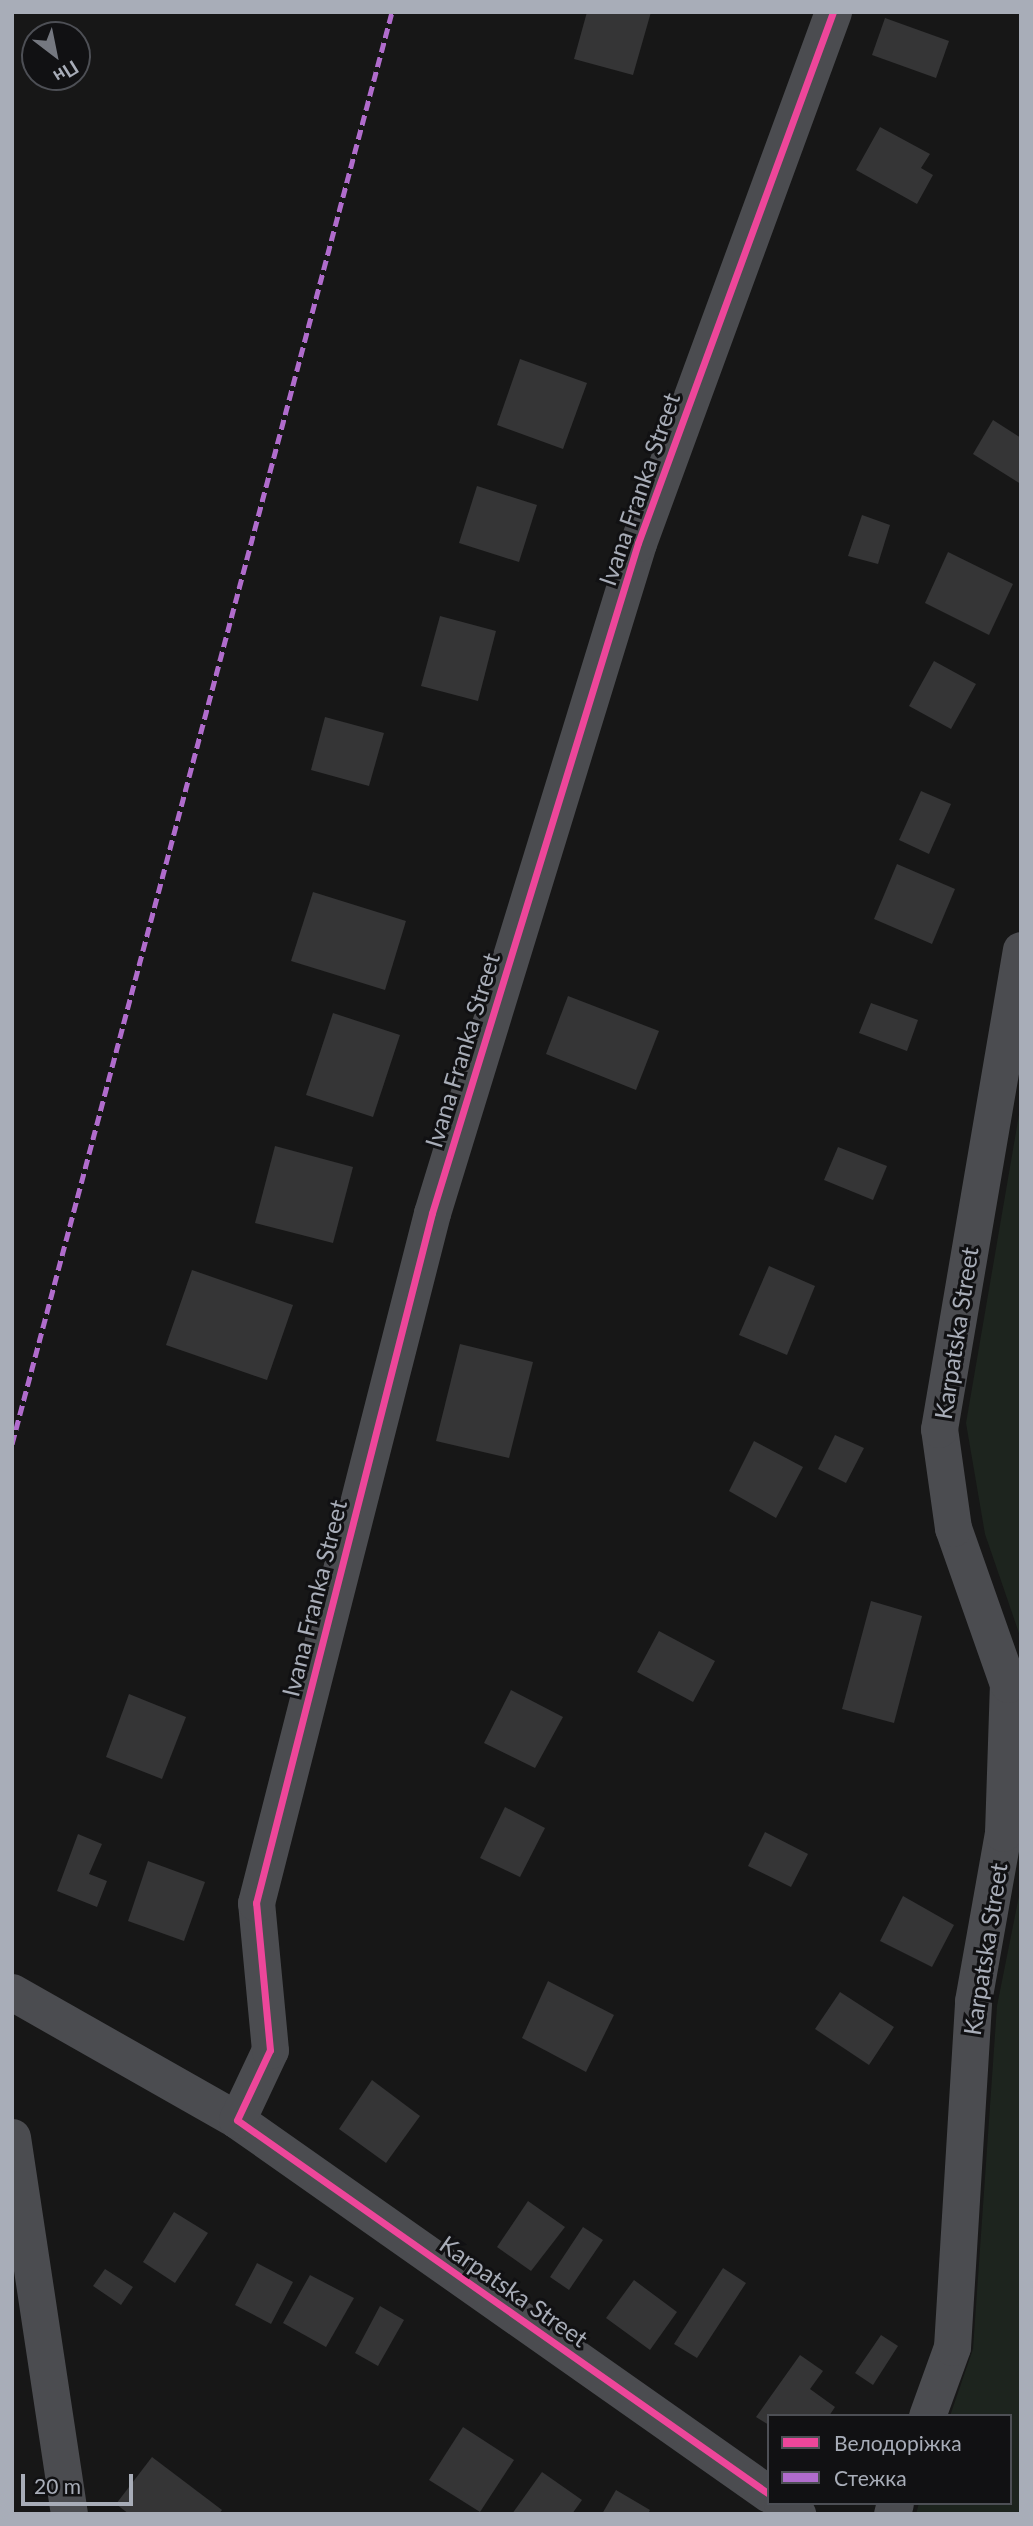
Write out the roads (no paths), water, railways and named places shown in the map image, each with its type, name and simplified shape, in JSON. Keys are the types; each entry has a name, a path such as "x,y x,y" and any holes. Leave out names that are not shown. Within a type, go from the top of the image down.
{"street":[{"name":"Ivana Franka Street","path":"237,2120 270,2050 256,1903 432,1213 638,543 833,12"},
{"name":"Karpatska Street","path":"928,2414 952,2347 973,2001 1003,1833 1008,1684 953,1528 939,1429 1021,950"},
{"name":"Karpatska Street","path":"12,1992 237,2120 767,2493"},
{"path":"12,2137 69,2514"}]}
